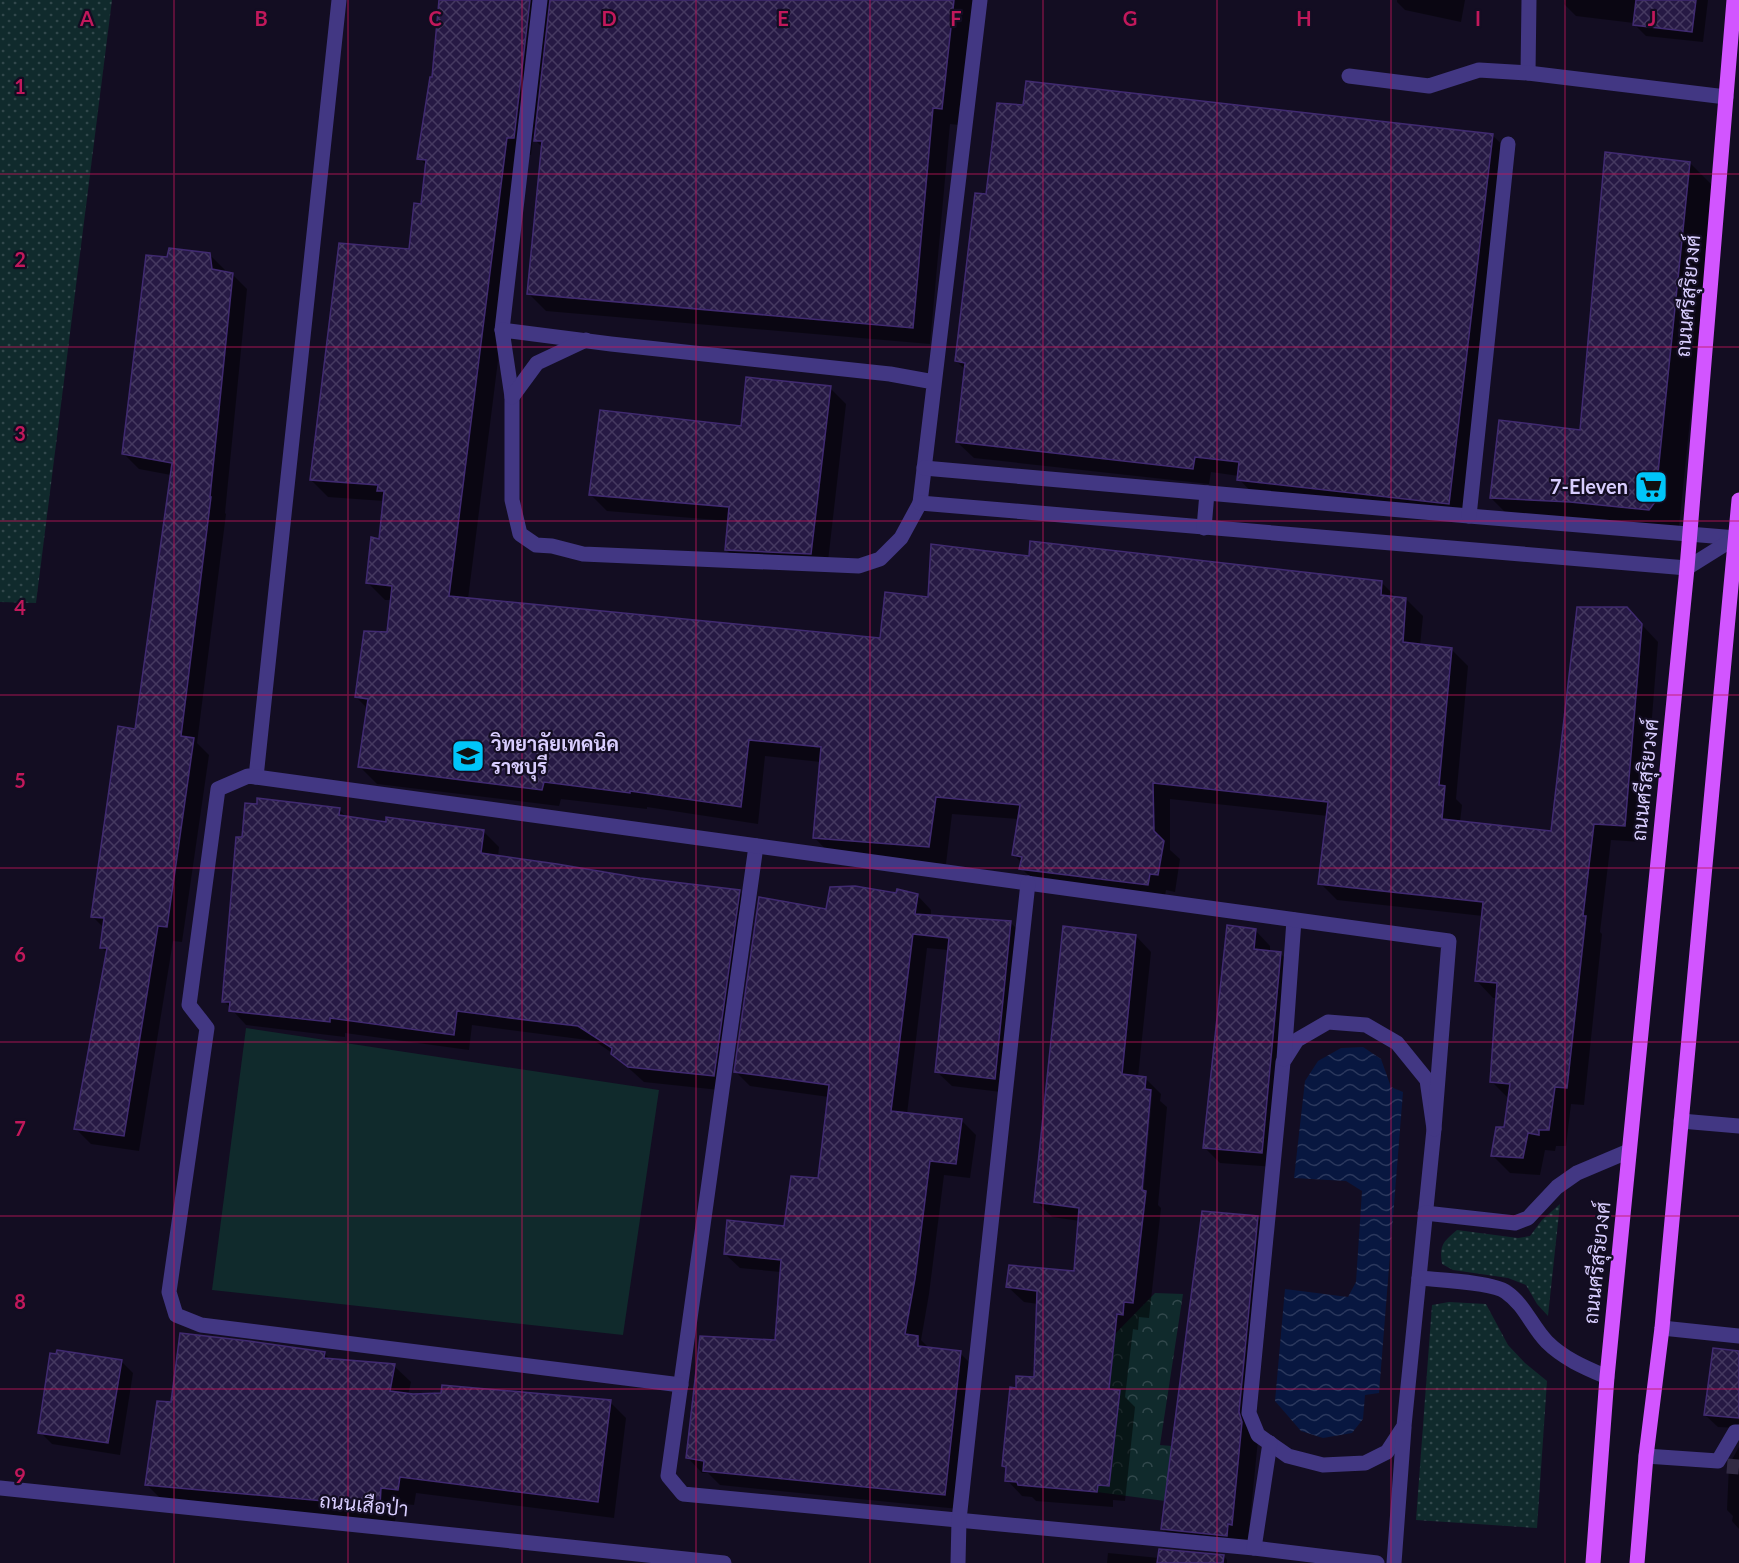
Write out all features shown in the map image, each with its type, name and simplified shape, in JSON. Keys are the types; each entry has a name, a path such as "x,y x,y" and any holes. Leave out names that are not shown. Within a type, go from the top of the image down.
{"main road":[{"name":"ถนนศรีสุริยวงศ์","path":"1593,1563 1607,1377 1687,568 1734,0"},
{"path":"1637,1563 1646,1456 1662,1328 1739,500"}],"street":[{"path":"256,777 339,0"},
{"path":"540,0 502,330 512,397 512,500 520,534 536,545 552,546 583,554 859,566 880,559 901,538 920,503 980,0"},
{"path":"1528,74 1529,0"},
{"path":"1349,76 1429,86 1479,70 1725,97"},
{"path":"1469,516 1508,144"},
{"path":"502,330 890,374 934,382"},
{"path":"512,397 537,363 586,340"},
{"path":"924,468 1737,538"},
{"path":"1204,528 1208,493"},
{"path":"920,503 1687,568 1737,538"},
{"path":"681,1385 201,1325 176,1315 169,1292 207,1028 189,1005 218,789 248,776 1449,941 1434,1130 1404,1426 1394,1563"},
{"path":"756,846 668,1476 682,1494 1254,1548 1377,1563"},
{"path":"958,1563 959,1520 1028,883"},
{"path":"1294,920 1283,1062 1248,1413 1258,1435 1269,1443 1288,1456 1323,1466 1365,1463 1387,1452 1404,1426"},
{"path":"1283,1062 1296,1040 1328,1022 1366,1024 1397,1043 1427,1080 1434,1130"},
{"path":"1681,1121 1739,1125"},
{"path":"1425,1213 1515,1223 1528,1218 1557,1187 1577,1173 1629,1151"},
{"path":"1419,1278 1486,1285 1505,1290 1524,1310 1547,1342 1573,1363 1607,1377"},
{"path":"1662,1328 1739,1336"},
{"path":"1646,1456 1723,1463 1735,1432 1739,1432"},
{"path":"1254,1548 1269,1443"},
{"name":"ถนนเสือป่า","path":"0,1488 724,1563"}],"green space":[{"path":"0,0 112,0 36,603 0,602"},
{"path":"246,1028 659,1090 623,1335 212,1290"},
{"path":"1560,1204 1548,1316 1537,1304 1526,1285 1508,1278 1453,1270 1442,1264 1443,1244 1457,1230 1518,1238 1530,1236 1542,1220"},
{"path":"1155,1293 1183,1294 1160,1445 1172,1446 1165,1501 1097,1492 1098,1485 1109,1486 1120,1391 1106,1389 1111,1373 1115,1334"},
{"path":"1449,1302 1486,1304 1508,1345 1547,1381 1537,1528 1416,1520 1432,1305"}],"water":[{"path":"1363,1047 1381,1059 1391,1087 1403,1092 1379,1393 1365,1395 1363,1419 1352,1433 1323,1438 1301,1431 1275,1401 1285,1289 1348,1297 1356,1282 1362,1191 1346,1181 1294,1178 1305,1081 1318,1061 1341,1048"}],"building":[{"path":"439,0 530,0 514,138 507,138 449,596 880,638 885,592 928,597 931,544 1029,556 1030,541 1382,581 1381,595 1406,598 1403,642 1452,648 1439,785 1445,786 1442,819 1551,831 1577,607 1627,607 1642,624 1625,826 1594,824 1567,1088 1555,1087 1549,1130 1539,1130 1539,1135 1528,1133 1523,1158 1491,1156 1496,1127 1504,1127 1510,1084 1490,1082 1497,983 1475,981 1483,902 1318,884 1328,802 1153,783 1154,831 1164,841 1158,875 1150,874 1148,885 1019,869 1022,857 1012,855 1020,805 936,797 929,847 813,838 821,747 749,740 741,807 630,791 630,793 544,782 542,790 358,767 368,699 355,697 364,631 387,632 392,586 366,583 371,537 379,539 384,491 377,491 378,485 310,480 339,243 409,249 414,203 421,204 426,160 417,159 430,77 432,77"},
{"path":"550,0 954,0 942,109 933,108 913,328 527,294 542,141 534,141"},
{"path":"1636,0 1696,0 1692,32 1633,25"},
{"path":"1026,81 1493,134 1449,504 1237,480 1239,462 1195,457 1193,469 956,442 965,363 955,361 975,193 986,194 997,103 1023,105"},
{"path":"1605,152 1690,162 1655,502 1649,510 1570,502 1490,498 1499,420 1580,430"},
{"path":"169,248 210,253 212,269 233,273 211,497 181,736 194,738 167,927 158,926 124,1136 74,1129 107,948 100,948 104,918 91,917 118,726 135,729 172,463 122,454 146,255 167,257"},
{"path":"746,377 831,386 811,554 725,550 729,507 589,495 600,410 741,426"},
{"path":"257,798 340,808 339,815 386,822 386,817 484,830 481,853 640,878 740,890 714,1076 628,1067 611,1054 612,1048 578,1026 457,1011 454,1035 330,1018 330,1022 229,1011 230,1002 222,1002 236,837 242,837 245,803 257,804"},
{"path":"855,886 896,893 897,889 918,894 915,914 1011,921 995,1079 935,1072 949,938 913,934 891,1111 962,1119 956,1164 930,1161 915,1279 905,1334 918,1336 918,1346 961,1351 945,1495 703,1471 704,1461 686,1458 700,1336 775,1340 781,1260 724,1254 727,1220 784,1226 791,1176 818,1178 829,1085 734,1072 759,897 826,909 830,887"},
{"path":"1227,925 1256,929 1254,949 1281,952 1262,1153 1203,1148"},
{"path":"1063,926 1136,935 1122,1074 1146,1077 1145,1089 1151,1090 1142,1190 1146,1191 1133,1303 1124,1302 1123,1315 1117,1314 1109,1389 1120,1390 1109,1486 1098,1485 1097,1492 1018,1485 1017,1482 1005,1481 1006,1467 1002,1466 1010,1387 1016,1388 1016,1376 1034,1377 1037,1291 1006,1287 1009,1265 1074,1271 1079,1208 1034,1202"},
{"path":"1202,1211 1258,1216 1239,1412 1242,1422 1232,1525 1228,1524 1227,1536 1161,1529"},
{"path":"180,1333 325,1352 324,1358 395,1364 390,1391 413,1394 441,1393 442,1385 611,1400 598,1502 400,1477 398,1490 381,1488 380,1506 145,1485 157,1401 171,1402"},
{"path":"1713,1348 1739,1351 1739,1418 1704,1415"},
{"path":"57,1350 122,1360 108,1443 38,1433 50,1353 56,1354"},
{"path":"1159,1549 1224,1555 1223,1563 1157,1563"}],"tunnel":[{"path":"1727,1466 1739,1467"}],"place":[{"name":"7-Eleven","path":"1651,487"},
{"name":"วิทยาลัยเทคนิค ราชบุรี","path":"468,756"}]}
